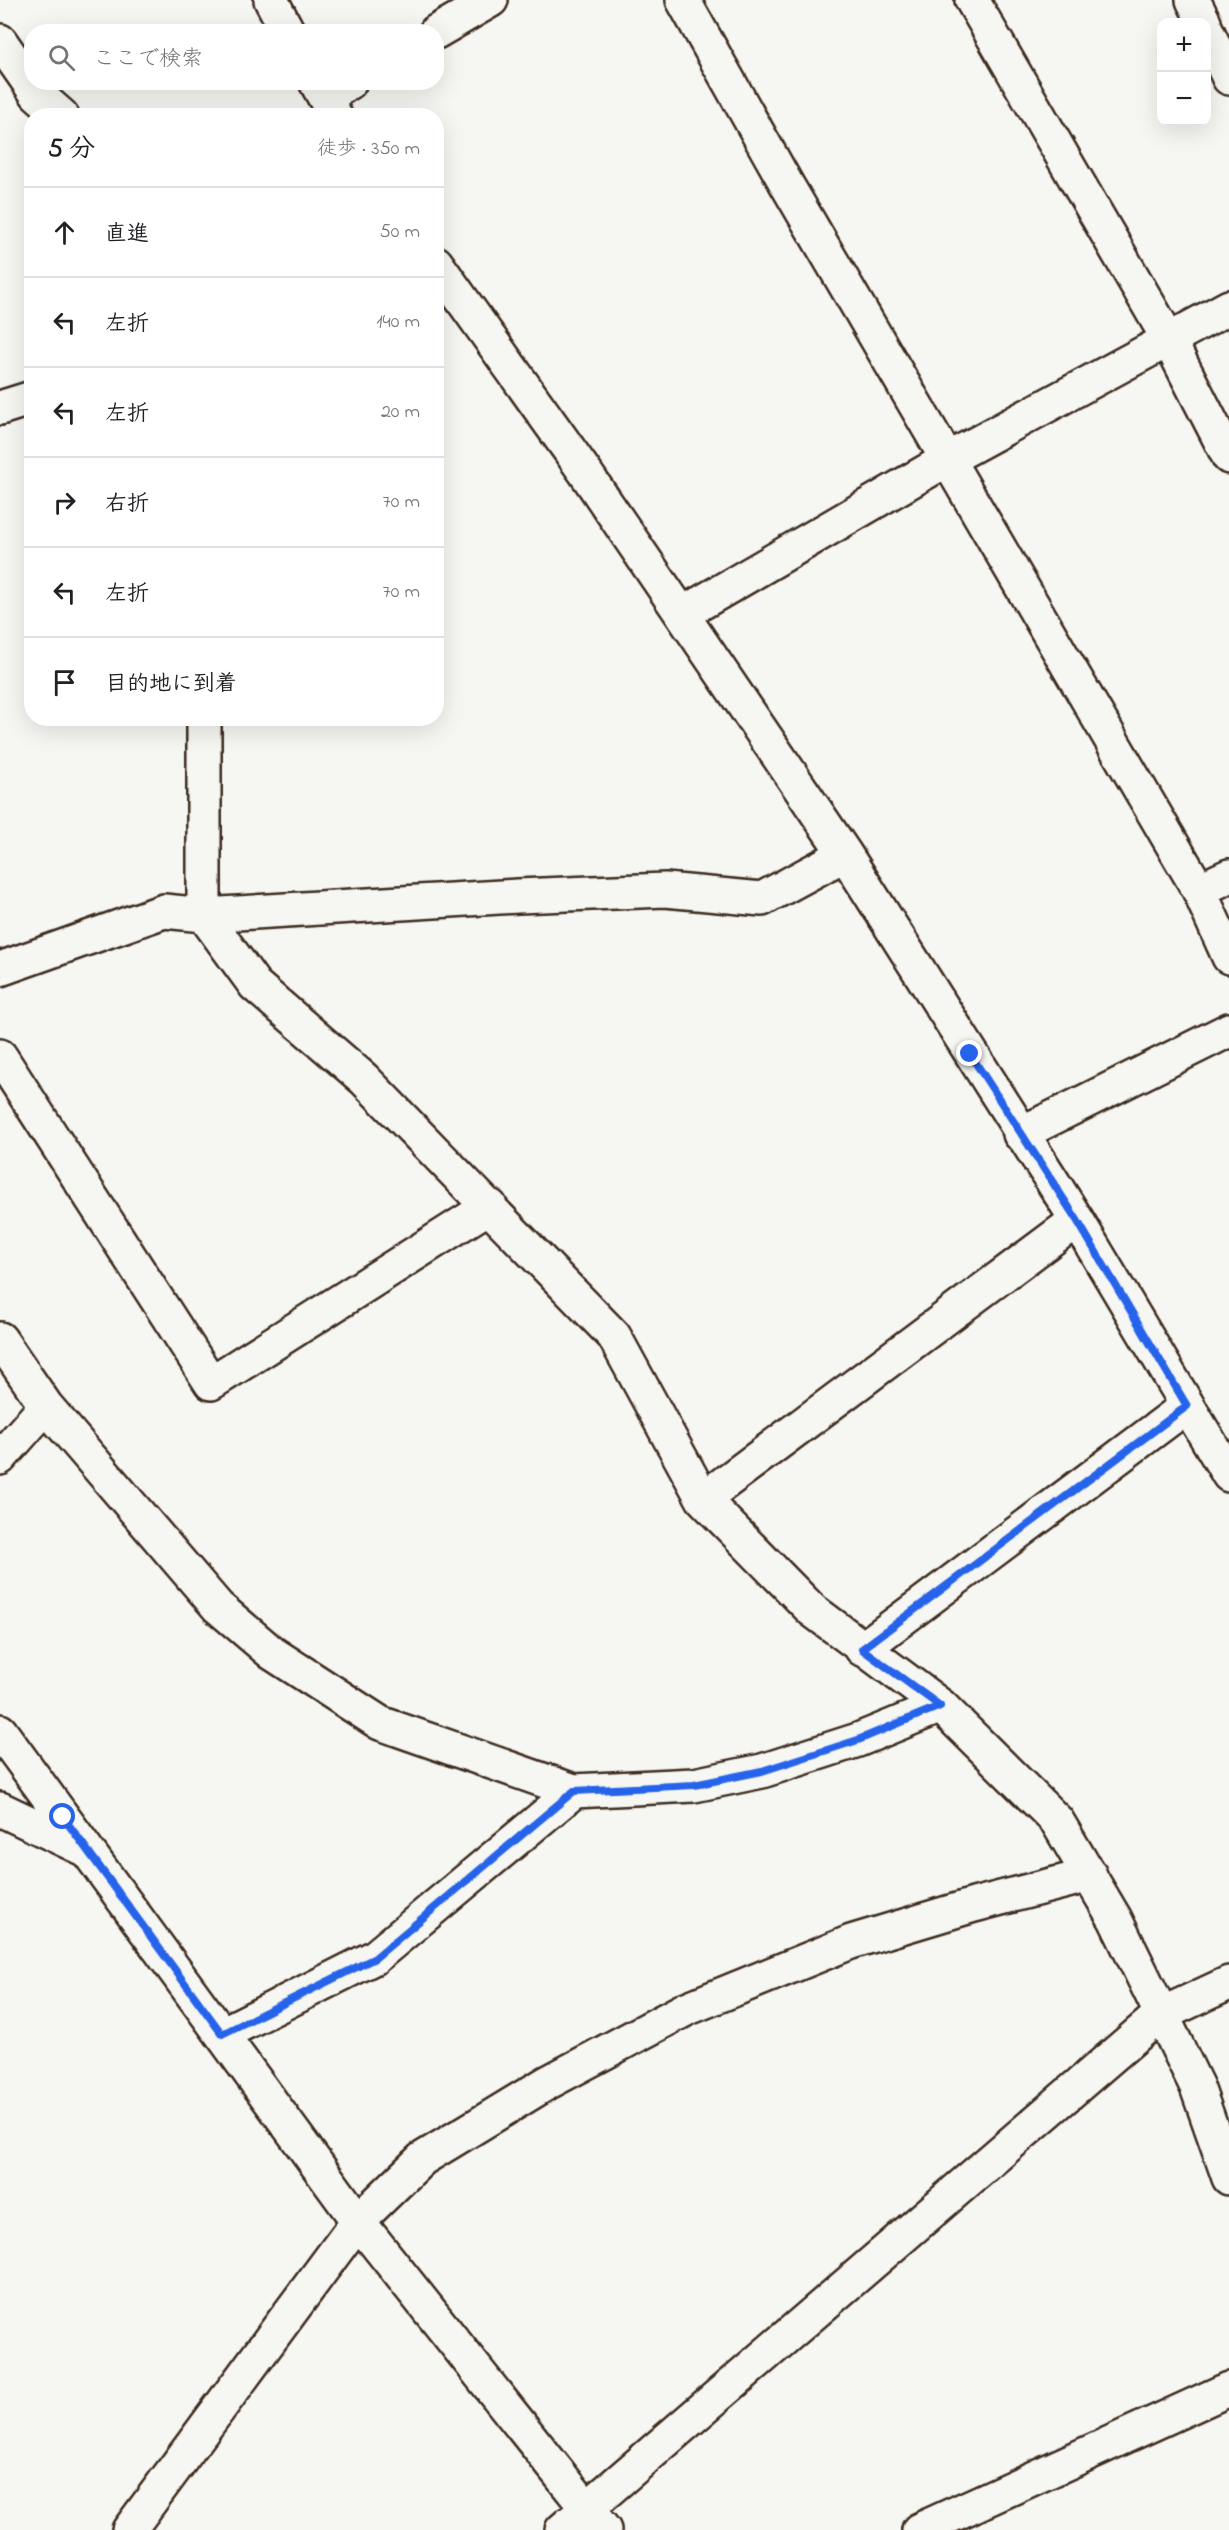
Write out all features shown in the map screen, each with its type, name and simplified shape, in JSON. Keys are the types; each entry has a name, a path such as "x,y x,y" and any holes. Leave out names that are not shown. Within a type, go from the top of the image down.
{"street":[{"path":"271,0 284,24"},
{"path":"444,27 491,0"},
{"path":"683,0 1199,890 1229,957"},
{"path":"972,0 1169,340 1229,458"},
{"path":"1193,0 1202,18"},
{"path":"1211,40 1229,78"},
{"path":"0,41 24,75"},
{"path":"34,90 53,108"},
{"path":"444,274 682,614 845,854 1020,1134 1077,1220 1229,1475"},
{"path":"682,614 948,459 1229,308"},
{"path":"0,408 24,400"},
{"path":"204,726 204,915 255,985 364,1079 614,1336 703,1499 812,1610 940,1706 1057,1821 1115,1919 1197,2087 1229,2178"},
{"path":"0,969 164,911 204,915 518,896 665,890 762,899 845,854"},
{"path":"1199,890 1229,876"},
{"path":"1020,1134 1229,1030"},
{"path":"0,1056 211,1383 490,1206"},
{"path":"703,1499 1077,1220"},
{"path":"0,1339 46,1406 218,1607 272,1653 380,1723 574,1791 694,1785 762,1771 858,1740 940,1706"},
{"path":"0,1458 46,1406"},
{"path":"862,1649 1187,1406"},
{"path":"0,1731 358,2221 596,2519"},
{"path":"222,2034 375,1958 574,1791"},
{"path":"0,1809 88,1851"},
{"path":"129,2530 358,2221 422,2159 547,2083 686,2008 851,1942 974,1905 1090,1875"},
{"path":"562,2530 596,2519 1160,2015 1229,1983"},
{"path":"919,2530 1229,2389"}],"route":[{"path":"63,1817 222,2034 375,1958 574,1791 694,1785 762,1771 858,1740 940,1706 862,1649 1187,1406 1077,1220 970,1054"}]}
